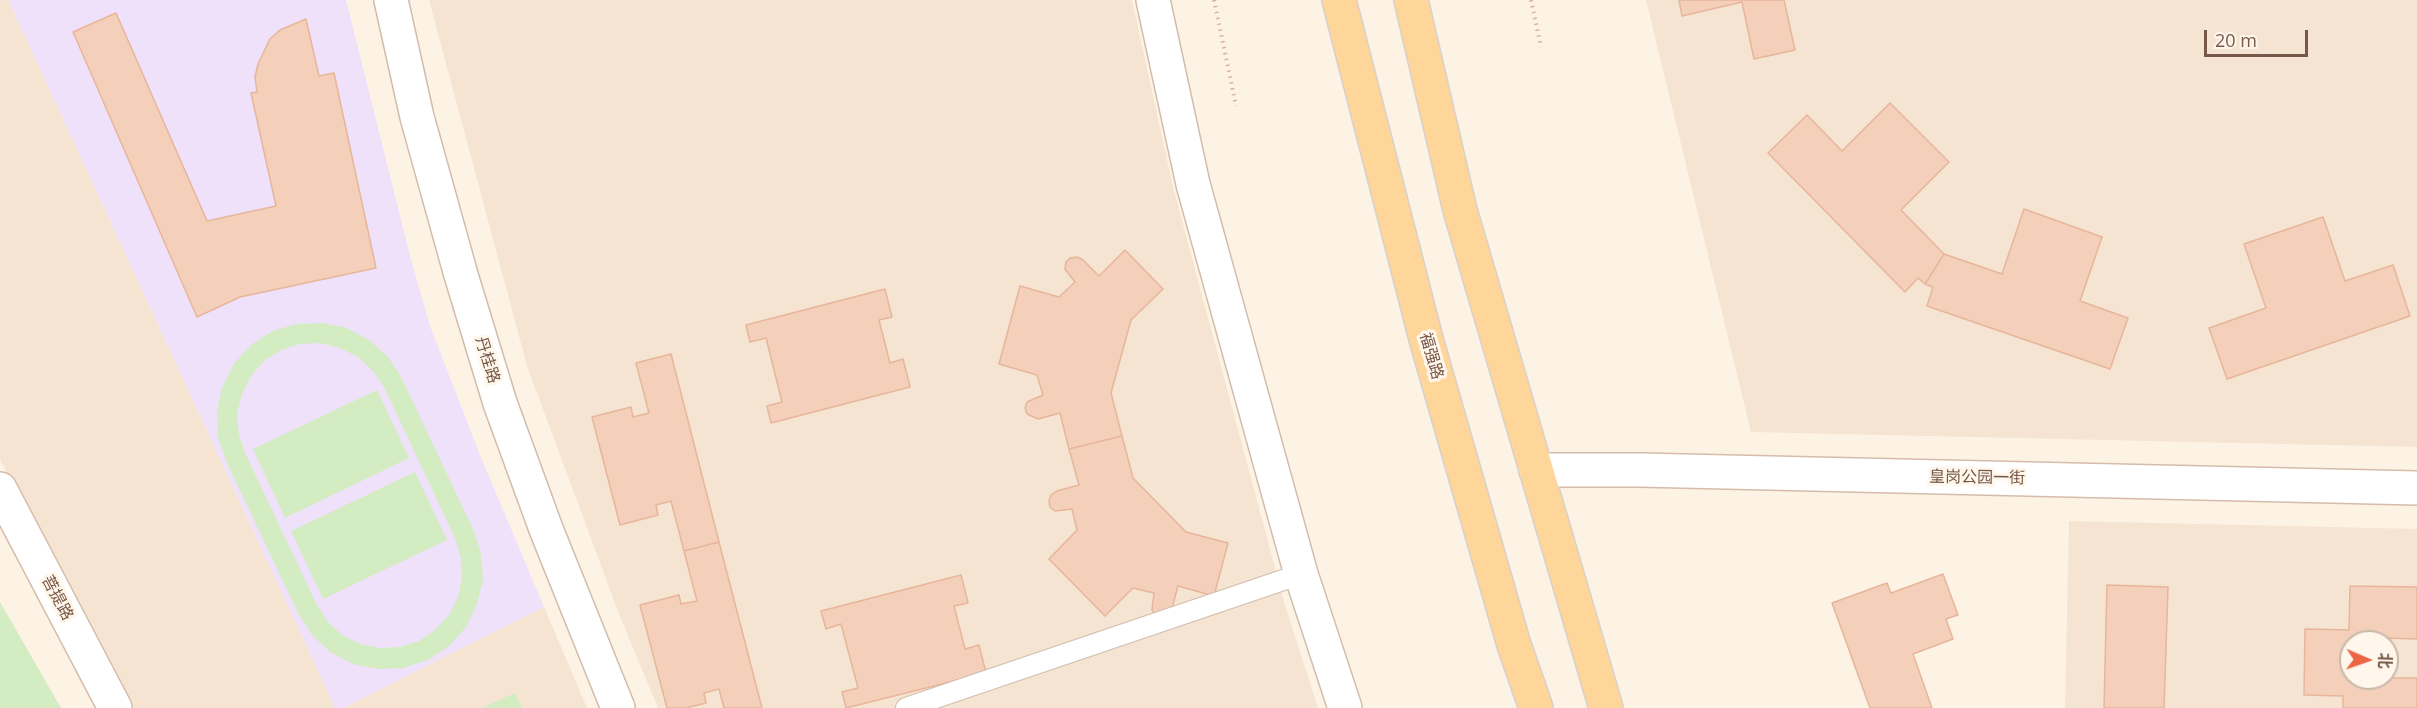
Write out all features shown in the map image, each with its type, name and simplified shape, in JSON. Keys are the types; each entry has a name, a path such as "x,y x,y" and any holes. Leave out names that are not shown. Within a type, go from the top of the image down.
{"main road":[{"name":"福强路","path":"1340,0 1426,339 1514,645 1536,708"},
{"path":"1411,0 1460,210 1606,708"}],"street":[{"name":"丹桂路","path":"391,0 417,117 500,403 546,529 618,708"},
{"path":"1153,0 1193,184 1301,574 1346,708"},
{"name":"皇岗公园一街","path":"1536,470 1652,470 2417,488"},
{"name":"菩提路","path":"0,489 115,708"}],"lane":[{"path":"906,708 1301,574"}],"path":[{"path":"1214,0 1236,106"},
{"path":"1532,0 1541,47"}],"shaded area":[{"path":"0,0 8,0 335,708 127,708 0,459"},
{"path":"8,0 346,0 410,256 430,326 480,455 544,607 343,708 335,708"},
{"path":"429,0 1132,0 1173,187 1285,605 1318,708 658,708 619,614 527,366"},
{"path":"1646,0 2417,0 2417,447 1751,432"},
{"path":"2069,521 2417,529 2417,708 2065,708"},
{"path":"544,607 587,708 343,708"}],"green space":[{"path":"322,323 347,328 369,340 388,357 401,377 474,531 481,554 483,580 477,604 466,627 449,646 428,660 403,668 378,669 353,664 330,652 312,635 299,615 226,461 218,437 217,412 222,387 234,364 251,345 272,331 296,324","holes":["320,343 340,348 358,357 372,370 384,387 455,538 461,558 462,578 458,597 449,615 435,630 419,641 400,647 380,648 360,644 342,635 328,622 317,605 245,453 239,434 237,414 242,394 251,376 264,361 281,350 300,344"]},
{"path":"377,390 409,458 285,518 253,449"},
{"path":"415,472 447,540 323,599 291,531"},
{"path":"0,602 61,708 0,708"},
{"path":"515,693 522,708 482,708"}],"building":[{"path":"1679,0 1784,0 1795,50 1754,59 1742,2 1682,16"},
{"path":"116,13 207,221 276,206 251,93 257,92 255,77 258,64 270,39 280,30 306,19 319,76 334,73 376,268 240,297 197,317 73,32"},
{"path":"1890,103 1949,162 1901,210 1944,254 1925,284 1918,278 1905,292 1768,153 1807,115 1842,151"},
{"path":"2024,209 2102,237 2080,301 2128,318 2110,369 1927,306 1933,287 1925,284 1944,254 2002,274"},
{"path":"2323,217 2345,281 2393,265 2410,316 2227,379 2209,328 2266,308 2244,244"},
{"path":"1125,250 1163,289 1131,320 1111,393 1122,436 1069,449 1060,413 1038,419 1027,414 1025,408 1027,402 1043,395 1037,375 999,364 1020,286 1059,297 1075,282 1065,269 1066,262 1070,258 1077,257 1083,260 1099,276"},
{"path":"885,289 892,317 879,320 890,363 903,359 910,387 771,423 767,406 782,402 766,338 750,342 746,325"},
{"path":"671,354 719,542 684,551 671,501 656,505 658,515 620,525 592,417 631,407 633,417 649,413 636,363"},
{"path":"1122,436 1133,478 1186,532 1228,543 1214,596 1178,586 1172,608 1156,615 1152,610 1154,593 1133,588 1105,616 1049,559 1077,530 1072,509 1055,511 1050,507 1049,501 1051,495 1057,491 1079,485 1069,449"},
{"path":"719,542 762,708 724,708 719,689 704,693 706,703 686,708 667,708 640,605 679,595 681,604 697,601 684,551"},
{"path":"1943,574 1958,615 1946,619 1953,639 1913,654 1932,708 1870,708 1832,603 1887,583 1891,593"},
{"path":"961,575 968,603 954,606 965,649 979,645 986,673 846,708 842,692 858,688 841,624 826,629 821,611"},
{"path":"2107,585 2168,587 2164,708 2104,708"},
{"path":"2350,586 2417,587 2417,639 2399,638 2399,630 2349,630"},
{"path":"2305,629 2349,630 2339,630 2339,690 2399,690 2399,678 2417,678 2417,708 2343,708 2343,696 2304,695"}]}
